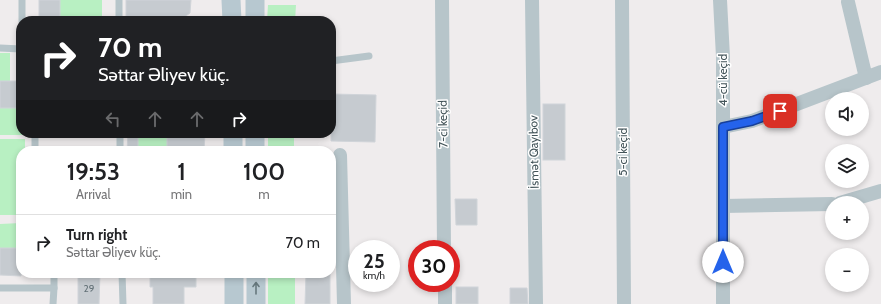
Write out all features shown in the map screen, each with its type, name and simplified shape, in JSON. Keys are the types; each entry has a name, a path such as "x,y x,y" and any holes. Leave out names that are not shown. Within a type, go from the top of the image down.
{"street":[{"path":"232,0 232,16"},
{"path":"255,0 255,16"},
{"name":"7-ci keçid","path":"442,0 444,240"},
{"name":"İsmət Qayıbov","path":"532,0 536,304"},
{"name":"5-ci keçid","path":"622,0 624,304"},
{"name":"4-cü keçid","path":"720,0 723,57 723,304"},
{"path":"848,2 866,78"},
{"path":"723,127 752,121 881,72"},
{"path":"340,155 344,304"},
{"path":"862,196 881,190"},
{"path":"723,206 825,204"},
{"path":"234,278 234,304"},
{"path":"256,278 256,304"},
{"path":"445,292 445,304"}],"lane":[{"path":"22,0 22,16"},
{"path":"118,0 119,16"},
{"path":"0,48 16,49"},
{"path":"336,60 369,56"},
{"path":"54,278 54,304"},
{"path":"122,278 123,304"},
{"path":"0,288 54,288"}],"green space":[{"path":"60,0 102,0 102,16 60,16"},
{"path":"268,5 296,5 295,16 267,16"},
{"path":"0,53 10,53 10,81 0,81"},
{"path":"0,108 16,108 16,135 0,135"},
{"path":"138,138 167,138 167,146 138,146"},
{"path":"268,138 294,138 294,146 268,146"},
{"path":"0,139 25,139 25,146 16,146 16,215 0,215"},
{"path":"16,223 16,248 0,248 0,224"},
{"path":"268,278 295,278 295,304 268,304"}],"building":[{"path":"39,0 60,0 60,16 39,16"},
{"path":"126,0 191,0 190,13 186,16 126,16"},
{"path":"0,81 16,81 16,108 0,108"},
{"path":"336,94 376,95 375,142 331,141 331,138 336,138"},
{"path":"543,104 565,104 565,160 543,160"},
{"path":"128,138 138,138 138,146 127,146"},
{"path":"167,138 205,138 204,146 167,146"},
{"path":"455,199 477,199 477,225 456,225"},
{"path":"0,248 16,248 16,276 0,275"},
{"path":"78,278 100,278 99,304 78,304"},
{"path":"150,278 196,278 196,287 184,287 184,304 153,304 153,287 150,287"},
{"path":"306,278 330,278 330,304 305,304"},
{"path":"460,287 478,287 478,304 456,304 456,292 460,292"},
{"path":"510,288 527,288 528,304 510,304"}],"route":[{"path":"723,262 723,127 740,125 780,111"}]}
